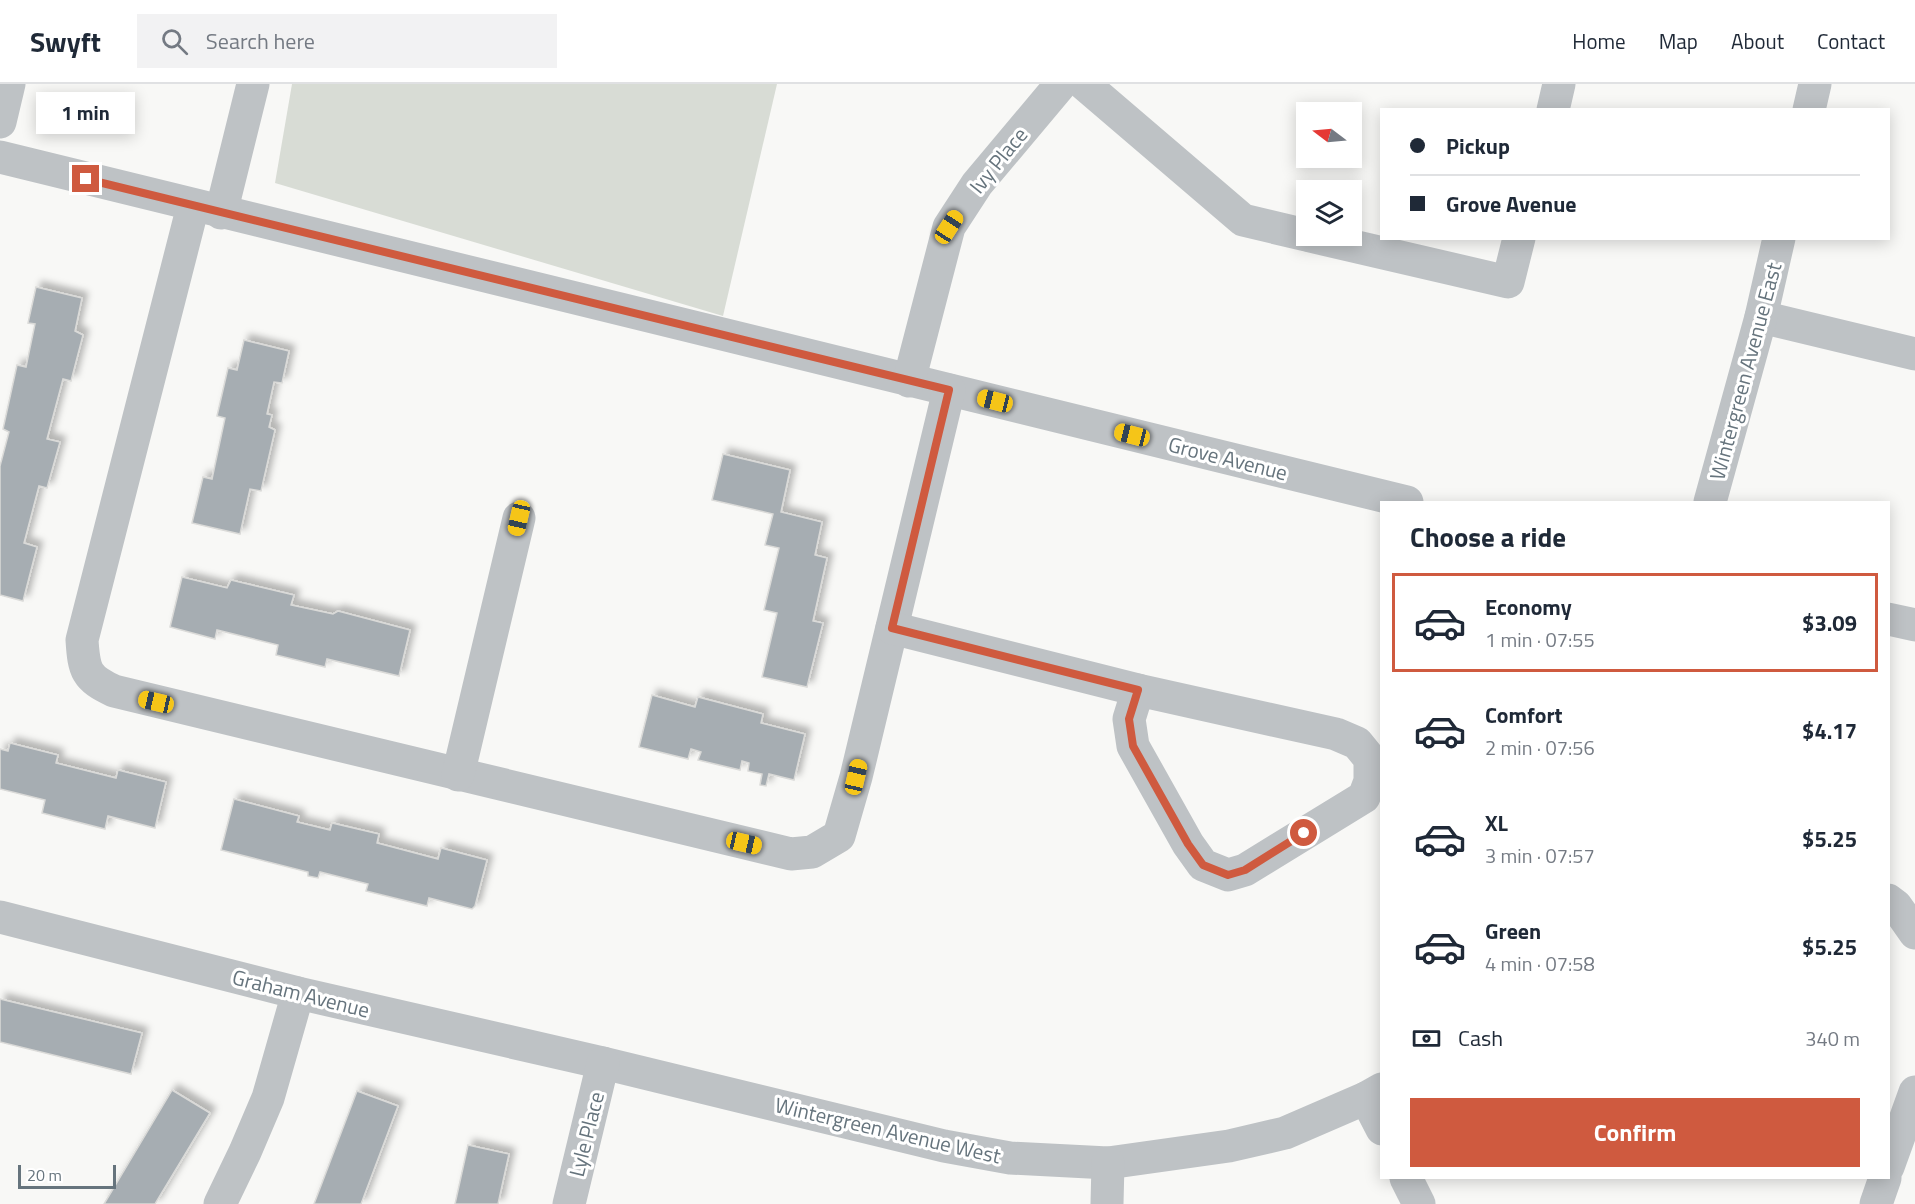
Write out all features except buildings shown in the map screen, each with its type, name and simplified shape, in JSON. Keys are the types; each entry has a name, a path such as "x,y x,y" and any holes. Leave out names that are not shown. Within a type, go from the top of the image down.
{"street":[{"path":"0,122 9,84"},
{"path":"253,84 207,210 82,640 83,663 95,682 114,691 791,854 812,852 839,836 845,820 949,390"},
{"name":"Ivy Place","path":"909,381 949,227 977,184 1061,84"},
{"path":"1084,84 1243,220 1296,232"},
{"path":"1554,108 1560,84"},
{"path":"1809,108 1815,84"},
{"name":"Grove Avenue","path":"0,158 1403,501"},
{"path":"1355,246 1508,282 1518,240"},
{"name":"Wintergreen Avenue East","path":"1710,501 1761,317 1779,240"},
{"path":"1761,317 1915,354"},
{"path":"458,775 519,518"},
{"path":"1890,619 1915,625"},
{"path":"892,628 1138,690 1336,734 1357,743 1370,759 1370,781 1364,797 1245,870 1228,875 1203,865 1188,844 1133,746 1129,719 1138,690"},
{"path":"1890,902 1896,906 1915,933"},
{"name":"Graham Avenue","path":"0,917 298,993 603,1063"},
{"path":"220,1204 246,1152 268,1098 298,993"},
{"name":"Wintergreen Avenue West","path":"603,1063 944,1146 1010,1158 1108,1163 1229,1146 1285,1133 1374,1094"},
{"name":"Lyle Place","path":"569,1204 603,1063"},
{"path":"1890,1161 1915,1092"},
{"path":"1374,1094 1380,1120"},
{"path":"1107,1204 1108,1163"},
{"path":"1406,1179 1419,1204"},
{"path":"1875,1204 1885,1179"}],"shaded area":[{"path":"292,84 777,84 723,316 275,183"}],"route":[{"path":"86,179 949,390 892,628 1138,690 1129,719 1133,746 1188,844 1203,865 1228,875 1245,870 1304,833"}]}
